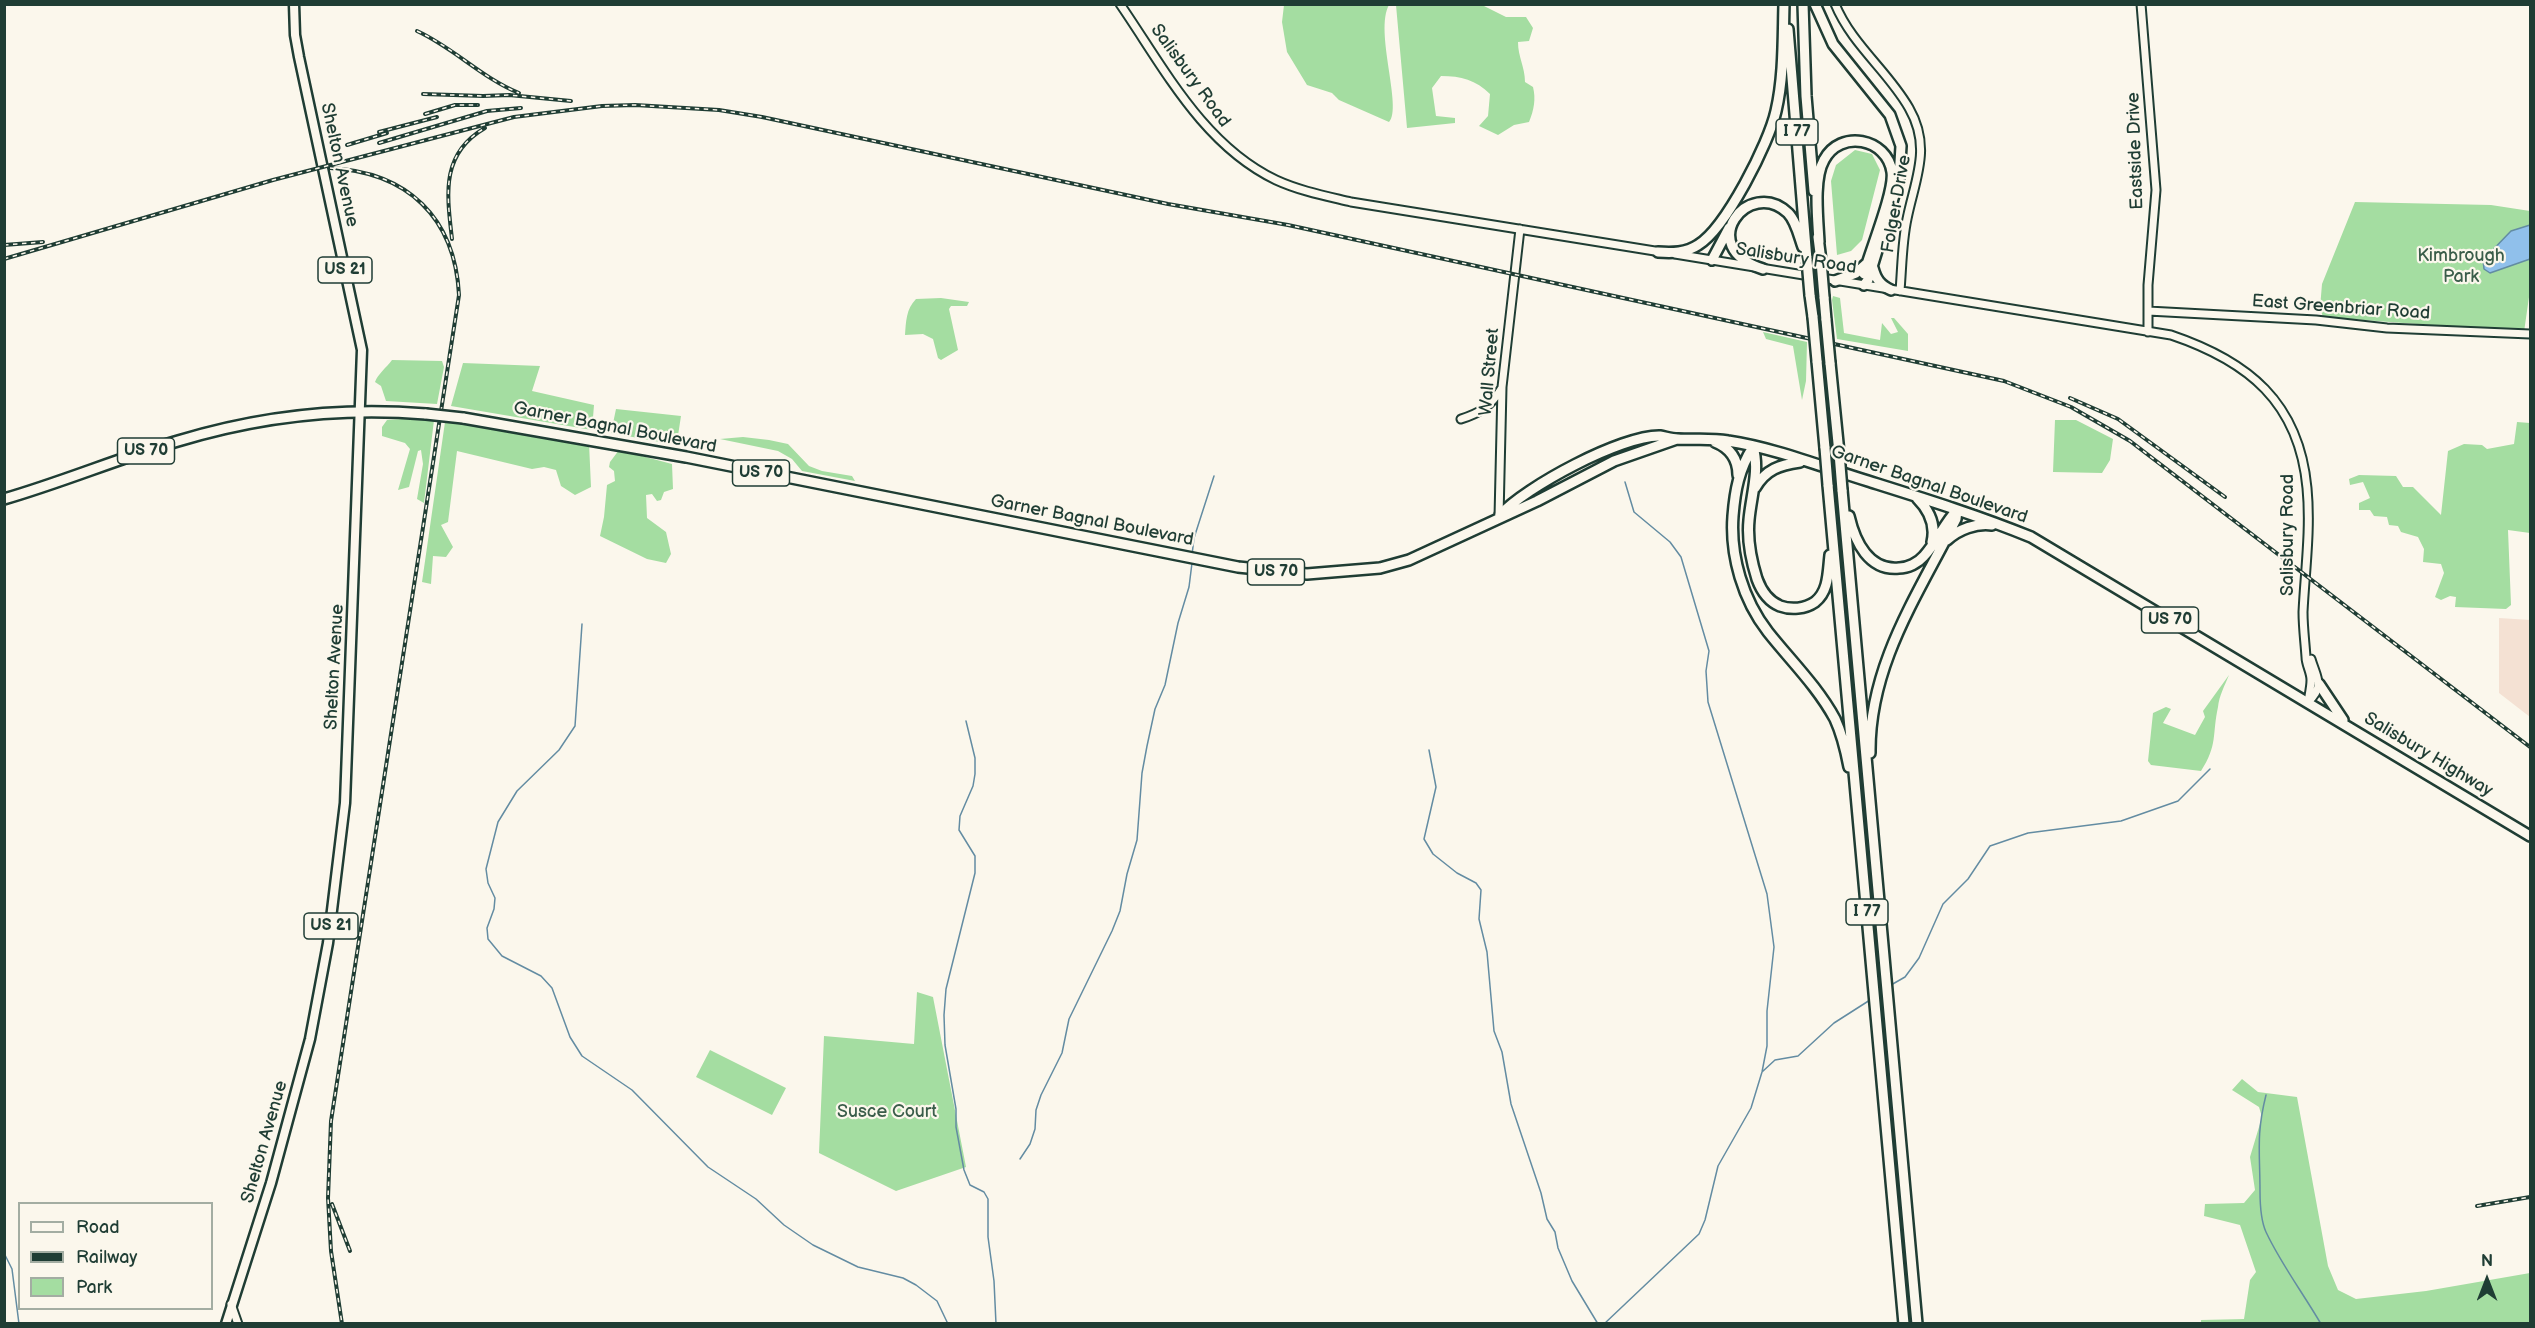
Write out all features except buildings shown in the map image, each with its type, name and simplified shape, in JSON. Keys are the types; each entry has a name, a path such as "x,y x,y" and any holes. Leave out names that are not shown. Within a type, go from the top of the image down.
{"highway":[{"path":"1712,260 1713,236 1718,224 1748,176 1776,111 1782,67 1785,4"},
{"name":"I 77","path":"1785,4 1904,1323"},
{"name":"I 77","path":"1803,4 1806,96 1917,1323"},
{"path":"1815,4 1833,44 1890,115 1901,146 1899,179 1870,264 1856,273 1835,281"},
{"path":"1819,242 1818,207 1823,161 1830,151 1850,140 1862,140 1873,144 1889,161 1892,179 1864,285"},
{"path":"1712,260 1736,214 1744,207 1766,203 1778,206 1789,214 1807,260"},
{"path":"1731,223 1730,235 1733,251 1750,265 1762,269"},
{"path":"1658,252 1686,251 1698,245 1718,224"},
{"path":"1870,264 1875,277 1883,286 1896,291"},
{"name":"Garner Bagnal Boulevard","path":"4,499 210,432 290,417 360,412 426,414 464,418 686,457 1238,567 1286,573 1331,574 1380,568 1436,549 1538,501 1614,461 1677,439"},
{"name":"Garner Bagnal Boulevard","path":"1498,518 1509,506 1597,453 1642,439 1659,436 1677,439 1707,438 1753,447 1916,496 2031,537 2308,702"},
{"path":"1707,438 1729,451 1738,468 1732,524 1737,566 1753,609 1804,673 1835,720 1844,743 1865,894"},
{"path":"1738,478 1753,447"},
{"path":"1753,447 1757,459 1751,499 1749,543 1753,565 1760,586 1767,597 1777,605 1789,609 1802,608 1814,603 1824,593 1833,535"},
{"path":"1751,499 1760,479 1770,470 1782,465 1805,462"},
{"path":"1842,490 1852,531 1858,544 1877,564 1890,568 1902,568 1913,564 1930,549 1957,510"},
{"path":"1916,496 1928,510 1932,522 1933,536 1930,549"},
{"path":"1873,842 1871,725 1880,675 1898,628 1956,519 1957,510"},
{"path":"1942,547 1956,533 1974,526 1989,524 2007,528"},
{"path":"2319,684 2347,724"},
{"name":"Salisbury Highway","path":"2308,702 2530,836"}],"main road":[{"name":"Shelton Avenue","path":"226,1323 272,1183 310,1039 328,942 345,803 362,350 299,57 295,35 294,4"}],"street":[{"name":"Salisbury Road","path":"1120,4 1206,128 1262,172 1313,193 1351,202 2170,335 2217,352 2238,365 2275,399 2298,443 2307,490 2303,615 2307,651 2319,684"},
{"name":"Folger Drive","path":"1836,4 1843,23 1910,109 1919,138 1921,163 1907,218 1896,291"},
{"name":"Eastside Drive","path":"2141,4 2156,190 2151,243 2148,332"},
{"name":"Wall Street","path":"1498,518 1502,387 1520,229"},
{"name":"East Greenbriar Road","path":"2148,311 2245,315 2387,328 2530,334"},
{"path":"1461,419 1485,409 1495,400 1502,387"},
{"name":"Salisbury Road","path":"2307,651 2311,682 2308,702"},
{"path":"2308,702 2317,693 2319,684"},
{"path":"231,1304 238,1323"}],"shaded area":[{"path":"2499,618 2530,620 2530,717 2499,693"}],"green space":[{"path":"1284,5 1389,5 1385,17 1385,32 1393,101 1389,122 1339,100 1332,93 1307,85 1287,52 1282,22"},
{"path":"1396,5 1484,6 1506,17 1526,17 1533,28 1529,41 1518,42 1525,82 1533,87 1534,91 1534,104 1529,122 1514,125 1498,135 1479,126 1488,116 1490,94 1468,80 1441,76 1432,88 1436,116 1455,118 1455,123 1407,128"},
{"path":"1855,150 1872,154 1880,170 1862,240 1851,251 1837,255 1831,181 1836,165"},
{"name":"Kimbrough Park","path":"2355,202 2491,205 2530,211 2530,290 2524,332 2323,317 2320,308 2322,284"},
{"path":"1833,296 1840,298 1844,333 1880,340 1882,323 1891,334 1898,332 1891,318 1894,318 1908,334 1908,351 1837,339"},
{"path":"941,298 969,302 967,306 951,306 949,309 958,350 941,360 938,358 933,339 923,334 905,335 908,311 916,299"},
{"path":"1763,332 1807,342 1806,381 1802,400 1793,346 1766,339"},
{"path":"392,360 442,361 444,367 437,404 386,401 381,386 375,382"},
{"path":"463,363 540,366 532,391 594,405 592,430 451,406"},
{"path":"616,409 681,416 677,442 660,442 611,433"},
{"path":"416,418 434,420 424,503 417,499 423,464 421,450 418,451 409,487 398,490 410,449 405,443 382,436 382,427 387,420"},
{"path":"2055,420 2076,420 2113,439 2110,460 2102,473 2053,472"},
{"path":"445,422 589,443 591,487 575,495 561,486 556,470 544,467 532,469 457,451 448,522 441,525 453,547 446,557 433,556 431,584 422,582"},
{"path":"2517,422 2530,423 2530,533 2508,530 2511,605 2506,609 2455,607 2456,597 2450,596 2441,600 2435,597 2444,573 2441,564 2423,562 2424,549 2418,537 2401,532 2398,526 2389,525 2387,517 2374,516 2370,510 2359,510 2359,503 2370,498 2363,482 2350,485 2349,479 2359,475 2396,476 2403,487 2413,487 2441,515 2448,451 2464,444 2482,445 2487,449 2514,444"},
{"path":"743,437 788,444 809,466 822,471 852,476 855,481 802,471 792,459 778,451 720,439"},
{"path":"619,450 672,464 673,489 664,492 661,500 657,501 652,494 646,495 647,518 666,532 671,554 666,563 647,559 600,536 607,485 615,481 614,471 609,467 610,462"},
{"path":"2229,675 2219,703 2210,754 2201,771 2151,765 2148,761 2153,713 2166,707 2171,709 2163,723 2195,735 2205,717 2203,711"},
{"name":"Susce Court","path":"917,992 933,997 966,1167 896,1191 819,1153 824,1036 914,1044"},
{"path":"710,1050 786,1088 772,1115 696,1077"},
{"path":"2242,1079 2258,1092 2297,1097 2328,1266 2338,1290 2356,1299 2426,1291 2530,1273 2530,1323 2201,1323 2201,1320 2244,1319 2250,1280 2256,1272 2240,1225 2204,1216 2205,1204 2244,1203 2255,1190 2250,1157 2262,1117 2259,1107 2232,1090"}],"water":[{"path":"2530,225 2530,259 2490,273 2484,269 2483,260 2511,231"}],"waterway":[{"path":"1192,555 1194,538 1214,476"},
{"path":"1604,1324 1699,1234 1705,1220 1718,1166 1751,1108 1762,1072 1767,1046 1767,1011 1774,947 1767,894 1708,702 1706,671 1709,651 1681,557 1670,542 1634,512 1625,482"},
{"path":"1020,1159 1030,1144 1035,1129 1036,1110 1041,1095 1062,1053 1069,1019 1120,911 1127,874 1137,840 1142,773 1147,746 1155,709 1165,685 1178,623 1189,587 1192,563"},
{"path":"582,624 575,726 559,750 517,791 498,822 486,869 488,883 495,898 494,909 487,928 488,939 502,956 541,976 552,988 570,1037 582,1056 632,1090 708,1167 756,1199 784,1225 813,1245 858,1267 903,1278 916,1285 937,1301 948,1324"},
{"path":"966,721 975,758 975,774 973,786 960,816 959,830 975,856 975,873 946,989 945,1045 964,1170 970,1185 984,1192 988,1199 988,1237 994,1281 996,1324"},
{"path":"1429,750 1436,787 1424,839 1433,854 1457,873 1476,883 1481,890 1479,919 1487,952 1494,1031 1502,1052 1511,1104 1541,1193 1547,1219 1555,1232 1558,1248 1572,1281 1598,1324"},
{"path":"1891,985 1905,977 1919,958 1943,904 1968,879 1990,846 2028,833 2121,821 2178,801 2210,769"},
{"path":"1762,1072 1775,1060 1798,1056 1834,1023 1870,1000"},
{"path":"2266,1095 2259,1143 2260,1201 2263,1223 2278,1256 2321,1324"},
{"path":"4,1253 12,1269 19,1324"}],"railway":[{"path":"417,31 519,93"},
{"path":"423,94 509,95 571,101"},
{"path":"425,114 455,105 478,105"},
{"path":"4,259 273,180 514,117 602,106 635,105 719,110 762,117 1168,204 1288,225 2004,381 2071,407 2130,441 2530,747"},
{"path":"379,143 487,111 521,108"},
{"path":"379,132 437,117"},
{"path":"452,239 448,191 453,163 470,138 485,128"},
{"path":"347,145 387,133"},
{"path":"330,168 357,171 382,179 404,189 422,204 437,222 448,243 455,267 459,295 331,1121 328,1198 331,1251 342,1324"},
{"path":"4,245 43,242"},
{"path":"2070,398 2118,419 2225,497"},
{"path":"2477,1206 2530,1197"},
{"path":"332,1204 350,1251"}]}
